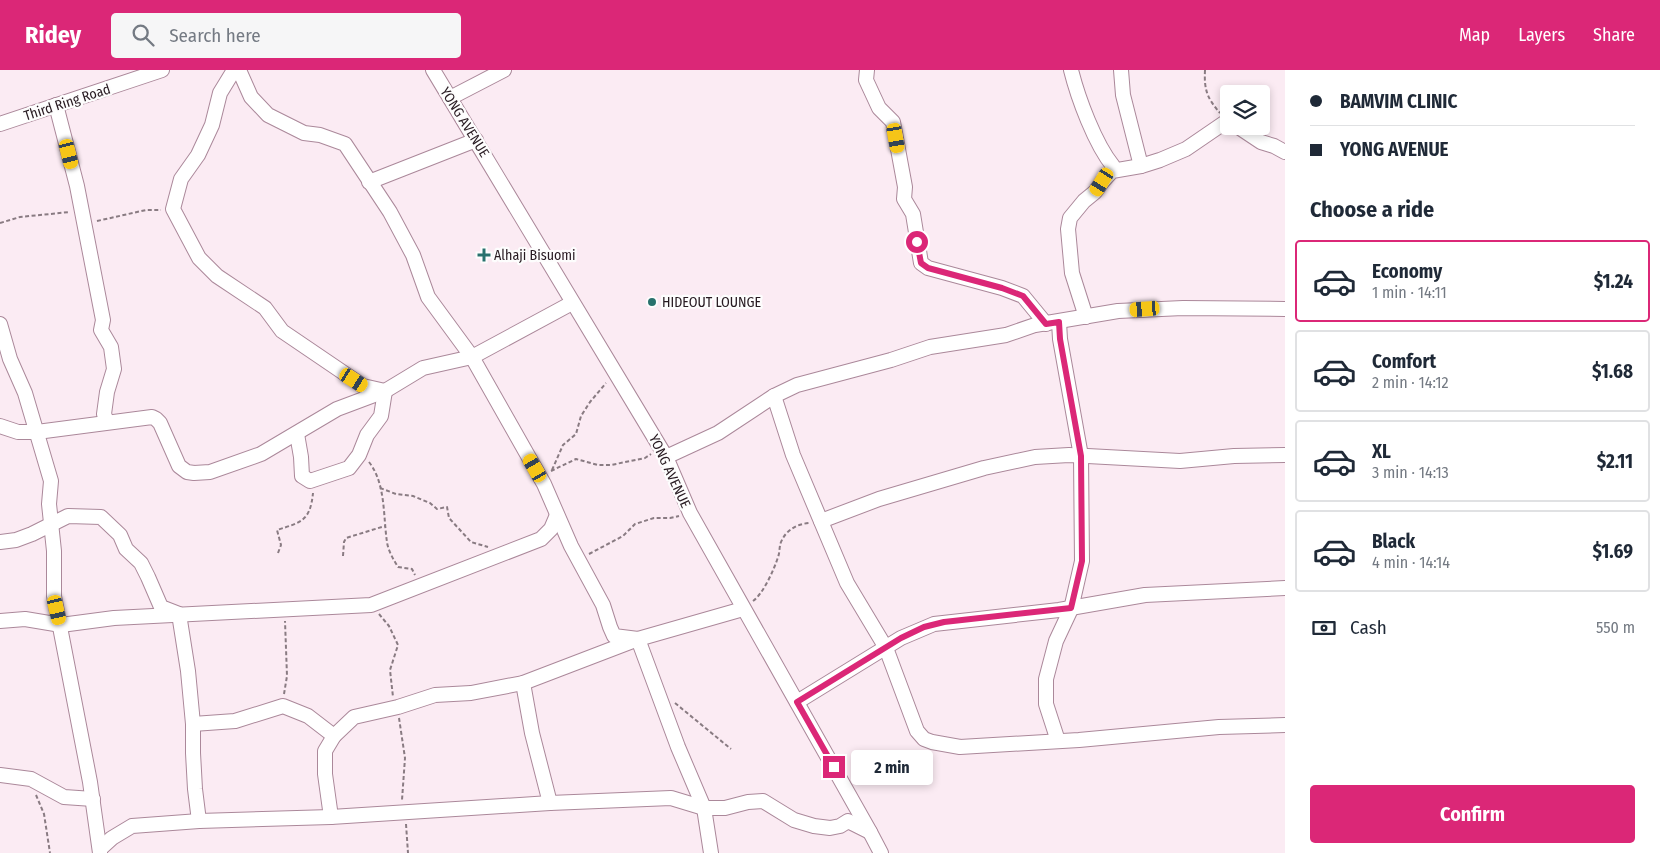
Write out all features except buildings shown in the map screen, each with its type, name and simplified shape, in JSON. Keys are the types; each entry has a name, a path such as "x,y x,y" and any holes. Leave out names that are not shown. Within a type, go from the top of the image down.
{"street":[{"path":"234,70 220,93 212,125 198,156 181,179 173,209 199,258 217,276 265,308 282,331 363,386 385,391"},
{"path":"239,70 250,97 268,114 304,133 320,135 345,144 390,212 412,255 428,297 472,356 544,484 574,552 602,605 614,636 638,640"},
{"name":"YONG AVENUE","path":"433,70 572,303 616,371 664,452 690,513 881,853"},
{"path":"450,98 504,70"},
{"path":"867,70 866,80 872,95 879,108 893,122 905,187 904,199 913,214 921,263 928,268 1002,288 1023,296 1053,323 1060,339 1081,456 1082,561 1071,608 1056,641 1046,679 1046,704 1058,741"},
{"path":"1071,70 1080,100 1104,156 1113,166 1112,171"},
{"path":"1121,70 1123,95 1141,166"},
{"name":"Third Ring Road","path":"0,124 154,71"},
{"path":"56,105 81,205 103,320 101,330 111,347 114,369 106,392 104,414 107,422"},
{"path":"1086,317 1072,273 1068,229 1070,218 1112,171 1141,166 1160,160 1186,149 1220,126"},
{"path":"1250,135 1261,142 1285,152"},
{"path":"369,182 476,140"},
{"path":"0,426 18,432 37,432 152,417 160,423 179,466 187,472 210,472 261,454 337,409 385,391 424,368 472,356 572,303"},
{"path":"664,452 718,434 774,396 807,381 874,365 930,347 1006,335 1035,325 1118,311 1183,308 1285,309"},
{"path":"0,324 10,359 25,393 52,481 49,504 54,550 54,596 61,624 93,799 100,851"},
{"path":"296,434 301,457 302,476 310,481 349,468 359,455 367,435 381,416 385,391"},
{"path":"774,396 793,455 847,584 886,648 917,731 924,739 960,746 1058,741 1219,727 1285,725"},
{"path":"820,521 879,499 984,468 1035,457 1069,455 1180,461 1234,456 1285,456"},
{"path":"541,539 551,529 557,515"},
{"path":"0,542 16,540 32,534 68,516 101,516 120,535 126,549 140,563 148,576 161,607 179,614"},
{"path":"0,621 25,619 61,624 114,618 371,604 541,539 553,539 574,552"},
{"path":"797,702 908,635 934,624 1071,608 1145,594 1285,588"},
{"path":"331,817 325,774 325,751 334,736 354,717 398,707 436,695 471,693 523,683 638,640 743,609"},
{"path":"179,614 188,671 193,724 192,753 199,822"},
{"path":"638,640 678,748 704,808 711,853"},
{"path":"523,683 532,733 550,803"},
{"path":"193,724 235,721 282,706 308,716 334,736"},
{"path":"0,775 34,781 64,797 93,799"},
{"path":"100,851 112,838 132,826 671,798 704,808 726,808 748,802 763,801 794,820 814,826 830,828 840,826 848,821 870,832"}],"path":[{"path":"1205,70 1205,91 1220,112"},
{"path":"0,224 20,217 68,212 81,205"},
{"path":"84,224 146,210 173,209"},
{"path":"552,470 563,445 576,434 581,416 590,402 616,371"},
{"path":"544,484 547,473 576,459 598,465 610,465 664,452"},
{"path":"359,455 370,462 376,472 380,488 387,544 398,567 412,569 419,585"},
{"path":"278,553 281,545 277,530 300,522 309,513 313,492 310,481"},
{"path":"380,488 396,494 413,496 430,503 437,509 447,507 449,518 471,542 486,546 502,554"},
{"path":"574,552 609,544 623,536 635,524 654,518 670,518 690,513"},
{"path":"743,609 758,598 779,556 781,543 787,532 798,524 820,521"},
{"path":"343,556 346,538 385,526"},
{"path":"371,604 389,626 398,645 390,670 393,699 398,707 405,758 402,812 407,830 408,853"},
{"path":"280,609 285,619 287,676 282,706"},
{"path":"674,702 731,749"},
{"path":"34,781 36,794 44,814 50,853"}],"place":[{"name":"Alhaji Bisuomi","path":"484,255"},
{"name":"HIDEOUT LOUNGE","path":"652,302"}],"route":[{"path":"834,767 797,702 901,638 924,627 944,622 1071,608 1082,561 1081,456 1060,339 1059,322 1046,324 1023,296 1002,288 928,268 921,263 917,242"}]}
